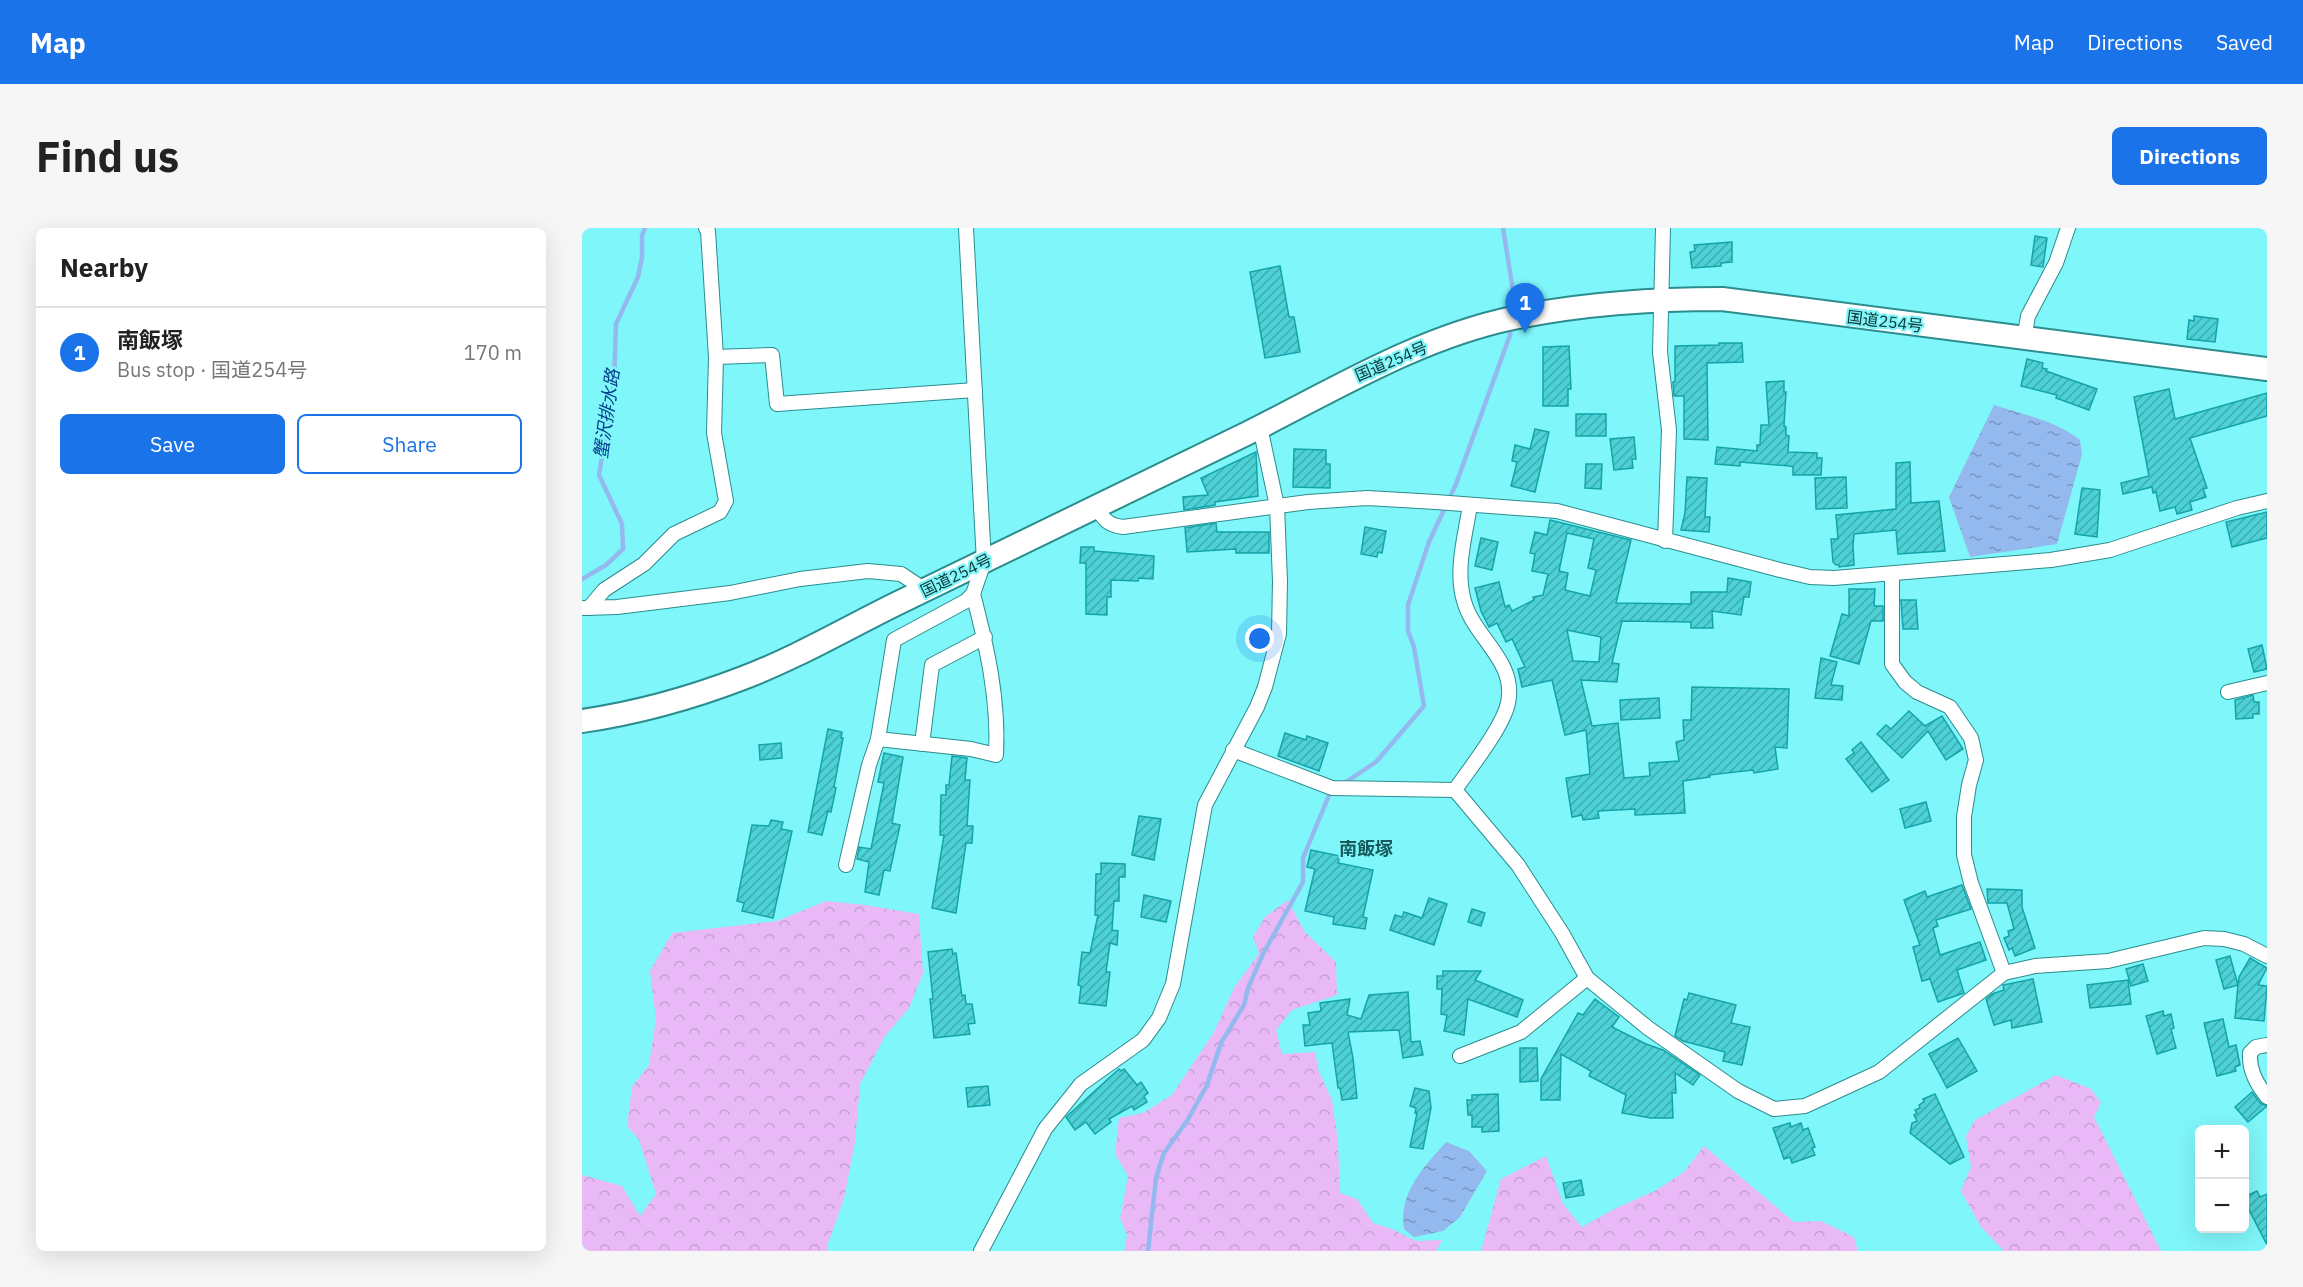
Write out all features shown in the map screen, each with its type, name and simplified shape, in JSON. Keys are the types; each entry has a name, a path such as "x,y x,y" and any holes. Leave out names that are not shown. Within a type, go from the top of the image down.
{"highway":[{"name":"国道254号","path":"582,721 625,714 745,677 1097,508 1260,427 1350,378 1408,352 1457,334 1512,318 1660,299 1722,299 2267,369"}],"street":[{"path":"585,608 604,590 644,564 674,534 720,512 726,501 714,433 716,357 706,228"},
{"path":"846,864 869,765 878,739 894,640 966,601 973,594 984,562 966,228"},
{"path":"1662,228 1660,352 1669,430 1665,541"},
{"path":"2024,339 2028,316 2056,263 2068,228"},
{"path":"716,357 772,355 777,404 975,390"},
{"path":"981,1251 1045,1129 1081,1084 1143,1040 1159,1018 1173,984 1205,805 1257,706 1265,687 1279,634 1280,581 1277,506 1260,427"},
{"path":"1097,508 1104,521 1123,527 1277,506 1367,498 1557,511 1810,577 1892,574 2051,560 2110,550 2237,508 2267,501"},
{"path":"1455,790 1498,724 1508,705 1509,688 1508,676 1491,646 1471,621 1460,586 1460,567 1470,506"},
{"path":"585,608 617,607 730,593 800,579 868,571 901,574 925,590"},
{"path":"1892,574 1892,664 1905,682 1917,692 1950,706 1971,738 1976,760 1964,817 1964,855 1971,883 2004,973"},
{"path":"878,739 971,749 996,756 998,735 993,677 973,594"},
{"path":"922,744 932,664 985,637"},
{"path":"2228,692 2267,683"},
{"path":"1233,750 1332,788 1455,790 1518,865 1562,933 1587,978 1648,1029 1738,1091 1774,1109 1805,1106 1879,1072 2004,973 2035,966 2108,961 2204,938 2224,939 2244,944 2267,956"},
{"path":"1461,1056 1521,1032 1587,978"},
{"path":"2267,1045 2256,1047 2250,1053 2249,1066 2256,1082 2267,1097"}],"green space":[{"path":"1288,900 1304,931 1336,962 1337,995 1292,1010 1276,1030 1282,1054 1315,1052 1319,1072 1332,1100 1338,1142 1340,1193 1357,1199 1373,1223 1392,1229 1416,1241 1442,1240 1436,1251 1124,1251 1127,1235 1120,1218 1128,1176 1115,1154 1119,1118 1143,1113 1172,1095 1214,1032 1234,988 1259,953 1253,937 1265,917"},
{"path":"826,901 919,914 923,973 909,1008 885,1036 860,1084 855,1142 844,1199 827,1251 582,1251 582,1175 622,1186 640,1216 656,1194 639,1140 627,1126 632,1087 649,1065 656,1019 650,971 672,933 777,921"},
{"path":"2056,1075 2091,1089 2101,1103 2094,1117 2161,1251 2004,1251 1981,1227 1961,1191 1971,1167 1966,1136 1975,1120"},
{"path":"1704,1146 1794,1222 1821,1221 1854,1237 1858,1251 1481,1251 1501,1179 1546,1156 1563,1204 1582,1227 1616,1208 1655,1191 1684,1172"}],"water":[{"path":"1994,405 2039,419 2071,433 2080,440 2082,454 2057,544 1970,557 1949,497"},
{"path":"1446,1142 1469,1151 1487,1171 1460,1217 1443,1231 1414,1237 1404,1229 1403,1216 1409,1192 1421,1171"}],"building":[{"path":"2035,236 2047,238 2043,267 2031,265"},
{"path":"1732,242 1732,262 1721,263 1721,266 1692,268 1690,252 1695,251 1694,245"},
{"path":"1280,266 1289,317 1294,317 1300,352 1265,358 1250,272"},
{"path":"2194,316 2218,319 2215,342 2187,339 2189,320 2194,321"},
{"path":"1719,343 1742,343 1743,362 1707,363 1708,440 1684,439 1684,396 1674,396 1675,346 1719,345"},
{"path":"1569,346 1571,389 1568,389 1568,406 1543,406 1543,347"},
{"path":"2027,359 2043,363 2042,368 2047,369 2046,371 2097,389 2089,410 2056,398 2057,395 2021,386"},
{"path":"1784,381 1784,392 1786,392 1784,426 1786,435 1789,436 1788,452 1817,453 1817,458 1822,458 1821,475 1793,475 1793,467 1790,466 1740,462 1740,466 1715,464 1717,447 1757,451 1757,445 1760,445 1761,425 1769,425 1766,382"},
{"path":"2169,389 2175,419 2267,393 2267,416 2190,438 2207,488 2203,489 2206,497 2190,502 2192,510 2177,514 2175,507 2160,511 2156,492 2153,493 2152,487 2123,494 2121,483 2149,476 2134,397"},
{"path":"1576,414 1606,414 1606,436 1576,436"},
{"path":"1535,429 1549,432 1535,492 1511,486 1517,462 1512,461 1515,445 1530,449"},
{"path":"1634,437 1636,459 1632,459 1633,468 1614,470 1610,439"},
{"path":"1294,449 1326,450 1326,464 1330,464 1330,488 1293,487"},
{"path":"1256,452 1258,496 1215,502 1215,505 1184,510 1183,497 1208,495 1201,478"},
{"path":"1910,462 1911,503 1939,501 1945,551 1898,554 1896,530 1854,534 1854,565 1839,567 1836,565 1833,562 1831,539 1838,539 1836,515 1896,509 1896,463"},
{"path":"1586,464 1602,464 1601,489 1585,488"},
{"path":"1687,477 1707,478 1705,517 1710,517 1709,532 1681,530 1685,513"},
{"path":"1846,477 1847,508 1816,509 1815,478"},
{"path":"2082,488 2100,490 2097,537 2075,534"},
{"path":"2267,512 2267,538 2232,547 2226,522"},
{"path":"1550,520 1631,540 1616,603 1691,604 1691,592 1727,592 1728,578 1751,582 1749,597 1744,597 1741,615 1712,611 1713,628 1691,628 1691,622 1622,621 1612,663 1619,664 1617,682 1581,680 1592,726 1618,723 1624,778 1650,776 1649,763 1679,761 1676,742 1684,740 1683,720 1691,720 1692,687 1789,689 1787,748 1775,747 1778,769 1754,773 1753,770 1709,775 1710,777 1683,781 1685,813 1635,815 1635,809 1598,811 1599,818 1583,820 1582,815 1572,817 1566,778 1590,774 1586,730 1565,735 1552,680 1522,687 1518,669 1525,667 1512,639 1506,642 1497,623 1489,627 1481,611 1475,588 1499,582 1505,607 1509,605 1512,611 1534,600 1533,597 1543,595 1548,574 1532,571 1535,554 1530,553 1535,532 1547,535","holes":["1567,533 1594,539 1588,568 1596,570 1590,596 1565,590 1568,573 1559,571","1567,630 1601,637 1599,662 1573,661"]},
{"path":"1216,523 1217,532 1269,532 1269,553 1236,553 1236,549 1187,552 1185,528"},
{"path":"1365,527 1386,531 1382,553 1378,552 1377,557 1361,554"},
{"path":"1481,538 1498,542 1492,570 1475,566"},
{"path":"1081,547 1094,547 1094,551 1154,556 1153,579 1111,580 1111,597 1107,597 1107,615 1086,614 1086,563 1080,563"},
{"path":"1849,589 1875,589 1874,606 1883,606 1883,621 1871,621 1859,664 1830,656 1842,614 1849,616"},
{"path":"1901,600 1916,600 1918,629 1903,629"},
{"path":"2262,645 2267,669 2254,672 2248,649"},
{"path":"1821,658 1837,662 1831,685 1843,686 1842,700 1815,698"},
{"path":"2253,695 2254,702 2259,702 2259,714 2253,714 2253,718 2236,719 2235,700"},
{"path":"1659,698 1660,718 1621,720 1620,700"},
{"path":"1909,711 1925,726 1942,716 1963,749 1946,760 1928,731 1902,758 1877,734 1886,725 1891,729"},
{"path":"828,729 842,732 841,738 843,738 831,812 828,811 822,835 808,832"},
{"path":"1285,733 1306,740 1307,736 1328,743 1319,771 1278,756"},
{"path":"1861,742 1889,780 1872,792 1846,759 1854,753 1852,750"},
{"path":"781,743 782,758 760,760 759,745"},
{"path":"884,753 903,757 892,823 900,825 890,871 884,870 879,895 865,892 869,862 857,859 859,847 871,849 884,783 878,782"},
{"path":"952,756 967,758 965,780 970,780 967,826 973,826 972,843 966,843 956,913 932,908 944,835 940,835 941,795 946,795 946,785 949,785"},
{"path":"1926,802 1931,821 1905,828 1900,809"},
{"path":"1139,816 1161,819 1154,860 1132,855"},
{"path":"771,820 783,822 781,829 792,831 773,918 742,911 744,903 737,901 752,825 769,826"},
{"path":"1311,850 1340,856 1338,863 1373,870 1363,917 1367,918 1365,929 1333,924 1334,917 1305,911 1315,869 1307,867"},
{"path":"1101,863 1125,864 1125,877 1119,877 1119,901 1114,901 1112,930 1118,931 1117,945 1110,943 1106,972 1110,972 1106,1006 1079,1003 1081,986 1078,985 1082,952 1090,953 1098,915 1095,915 1096,874 1101,874"},
{"path":"1962,885 1971,909 1936,920 1938,926 1933,928 1940,955 1980,942 1986,960 1957,970 1964,993 1938,1002 1930,979 1922,981 1913,947 1920,945 1904,900 1925,891 1927,897"},
{"path":"1987,889 2022,890 2022,907 2035,948 2015,956 2012,948 2009,950 2004,938 2009,936 2008,931 2014,929 2007,903 1988,903"},
{"path":"1144,895 1171,901 1166,922 1141,917"},
{"path":"1429,898 1447,904 1434,945 1390,930 1395,915 1402,917 1404,912 1422,918"},
{"path":"1472,909 1485,913 1481,926 1468,922"},
{"path":"952,949 953,954 956,953 962,996 965,995 966,1004 972,1004 975,1023 968,1024 970,1034 934,1038 928,952"},
{"path":"2230,956 2238,985 2224,989 2216,960"},
{"path":"2250,958 2267,968 2258,985 2267,986 2264,1021 2235,1018 2239,977"},
{"path":"2143,964 2148,981 2131,986 2126,969"},
{"path":"1443,971 1481,971 1475,980 1523,1000 1517,1017 1468,999 1464,1035 1444,1031 1447,1015 1441,1014 1442,989 1437,989 1437,976 1443,976"},
{"path":"2033,979 2042,1022 2012,1028 2011,1020 1994,1025 1986,999 2004,990 2003,985"},
{"path":"2128,980 2131,1004 2090,1008 2087,985"},
{"path":"1408,992 1411,1042 1420,1041 1423,1055 1403,1058 1399,1030 1348,1032 1357,1098 1342,1100 1340,1088 1338,1088 1332,1043 1305,1046 1303,1025 1310,1025 1308,1013 1321,1011 1320,1003 1350,999 1347,1015 1361,1019 1369,995"},
{"path":"1689,993 1736,1005 1731,1023 1750,1027 1742,1065 1723,1061 1725,1052 1683,1041 1675,1036 1684,999 1687,1000"},
{"path":"1595,999 1619,1017 1612,1027 1663,1050 1700,1075 1693,1085 1675,1073 1676,1093 1672,1093 1673,1118 1651,1118 1622,1113 1626,1095 1589,1076 1591,1071 1561,1054 1560,1100 1541,1100 1541,1079 1578,1013 1583,1015"},
{"path":"2163,1011 2164,1016 2171,1014 2174,1028 2171,1029 2176,1048 2157,1054 2146,1016"},
{"path":"2223,1019 2229,1047 2236,1045 2240,1065 2235,1067 2236,1071 2217,1076 2204,1023"},
{"path":"1958,1038 1977,1071 1947,1088 1929,1054"},
{"path":"1520,1048 1537,1048 1538,1081 1520,1082"},
{"path":"1119,1069 1121,1071 1124,1069 1137,1085 1141,1082 1148,1093 1144,1096 1147,1102 1134,1110 1132,1106 1109,1119 1111,1122 1095,1134 1086,1122 1075,1130 1066,1117"},
{"path":"988,1086 990,1105 968,1107 966,1088"},
{"path":"1415,1088 1429,1091 1431,1108 1423,1149 1410,1147 1417,1113 1415,1113 1416,1108 1410,1106"},
{"path":"2252,1092 2260,1103 2267,1106 2248,1122 2235,1107"},
{"path":"1498,1094 1499,1131 1482,1132 1482,1127 1472,1127 1472,1115 1468,1115 1467,1100 1472,1100 1472,1095"},
{"path":"1935,1094 1964,1157 1950,1164 1910,1133 1912,1123 1917,1121 1914,1115 1917,1113 1915,1110 1920,1108 1919,1105 1924,1102 1923,1099"},
{"path":"1790,1123 1791,1127 1801,1123 1803,1130 1808,1128 1815,1147 1812,1148 1815,1155 1792,1163 1790,1157 1784,1159 1773,1128"},
{"path":"1581,1180 1584,1195 1566,1198 1563,1183"},
{"path":"2257,1191 2260,1197 2267,1194 2267,1245 2249,1210 2249,1195"}],"waterway":[{"name":"蟹沢排水路","path":"582,579 606,565 623,549 622,524 599,475 614,383 616,324 638,277 642,257 642,236 645,228"},
{"path":"1503,228 1514,297 1513,310"},
{"path":"1343,784 1376,762 1424,706 1414,647 1408,631 1408,605 1429,542 1456,484 1510,335 1511,324"},
{"path":"1148,1251 1156,1178 1164,1153 1187,1121 1207,1085 1221,1043 1244,1005 1248,988 1263,954 1303,882 1303,858 1330,793 1333,791"}],"place":[{"name":"南飯塚","path":"1525,333"}],"district":[{"name":"南飯塚","path":"1366,849"}]}
